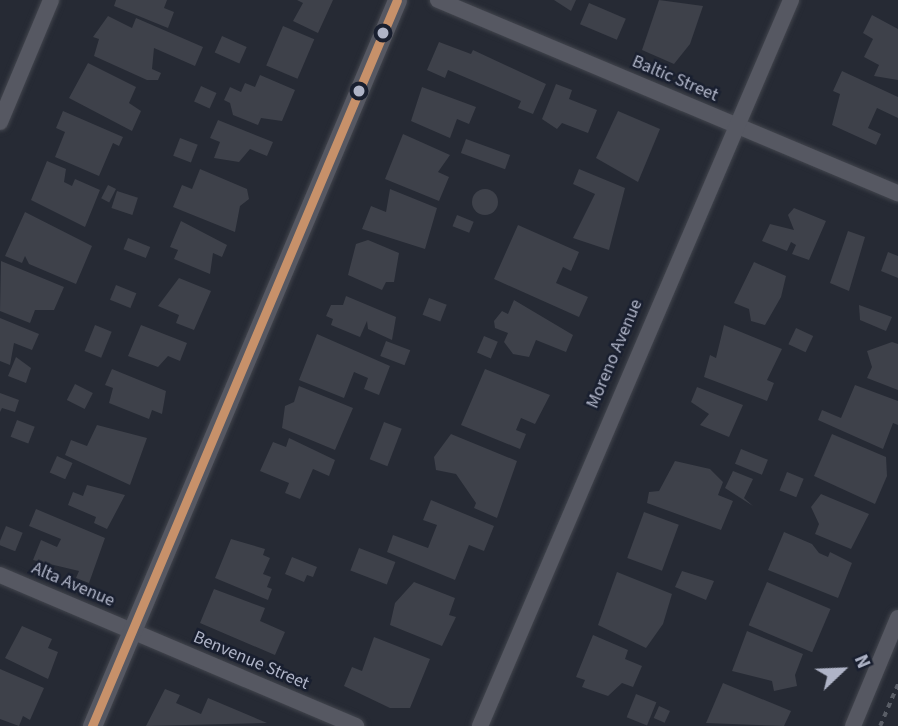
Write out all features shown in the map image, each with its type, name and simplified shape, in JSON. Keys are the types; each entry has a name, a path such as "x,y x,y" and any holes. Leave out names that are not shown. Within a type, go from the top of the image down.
{"street":[{"path":"0,122 51,0"},
{"path":"92,726 397,0"},
{"name":"Baltic Street","path":"438,0 898,193"},
{"name":"Moreno Avenue","path":"480,726 791,0"},
{"name":"Alta Avenue","path":"0,575 131,632"},
{"path":"853,726 898,618"},
{"name":"Benvenue Street","path":"131,632 356,726"}],"path":[{"path":"880,726 898,684"}],"building":[{"path":"116,0 167,0 164,8 174,12 168,28 114,6"},
{"path":"297,0 333,0 318,33 293,21 303,3"},
{"path":"554,0 576,0 571,11"},
{"path":"659,0 703,6 690,44 674,64 642,50"},
{"path":"589,3 626,19 617,40 580,24"},
{"path":"872,15 898,29 898,80 874,76 879,65 864,57 873,39 863,33"},
{"path":"108,16 132,28 136,18 203,47 195,66 154,48 152,69 161,73 158,80 147,80 94,56 99,39 93,37"},
{"path":"283,26 314,39 297,79 266,66"},
{"path":"222,36 247,47 239,63 215,52"},
{"path":"439,42 471,54 473,50 546,84 533,114 518,108 521,101 448,70 445,78 427,70"},
{"path":"88,63 136,87 129,103 141,111 132,131 69,98"},
{"path":"842,71 898,97 898,118 877,108 868,128 881,134 876,145 832,125 840,94 833,91"},
{"path":"260,75 295,90 282,121 261,118 258,125 233,115 230,103 224,100 230,87 241,92 245,83 255,87"},
{"path":"556,84 572,90 569,99 597,110 588,133 562,123 557,129 542,119"},
{"path":"201,86 217,93 210,108 194,102"},
{"path":"422,87 476,107 469,124 457,119 450,138 411,121"},
{"path":"63,111 123,137 119,146 113,143 99,176 55,157 65,132 56,128"},
{"path":"618,111 660,129 638,182 596,158"},
{"path":"218,120 273,142 267,156 250,149 239,162 214,158 220,142 210,138"},
{"path":"403,134 450,155 438,172 449,177 439,201 385,179"},
{"path":"180,138 198,145 191,163 173,156"},
{"path":"466,139 510,155 505,169 461,153"},
{"path":"47,161 66,169 64,182 72,186 75,179 100,190 85,227 31,200"},
{"path":"200,169 247,189 249,199 240,206 235,232 173,207 182,185 192,189"},
{"path":"579,169 625,188 609,250 573,238 595,194 573,184"},
{"path":"108,185 116,189 109,202 101,198"},
{"path":"390,189 437,208 425,249 362,229 371,206 386,212"},
{"path":"485,189 494,193 498,202 494,211 485,215 476,211 472,202 476,193"},
{"path":"117,191 138,198 132,215 111,208"},
{"path":"794,208 826,221 809,260 792,254 796,245 791,242 787,251 762,241 770,224 794,230 788,215"},
{"path":"25,212 92,246 76,284 29,264 25,256 22,263 5,256"},
{"path":"457,215 474,222 469,233 453,226"},
{"path":"181,221 227,245 222,257 213,253 210,274 174,259 178,250 170,247"},
{"path":"518,225 579,252 571,271 563,267 556,283 588,297 579,317 494,279"},
{"path":"848,231 865,237 849,291 830,283"},
{"path":"128,238 150,247 146,258 124,249"},
{"path":"368,240 399,253 394,282 386,282 382,290 348,275 356,244"},
{"path":"888,252 898,256 898,278 881,271"},
{"path":"1,261 64,287 54,310 35,310 30,323 0,311"},
{"path":"754,262 786,276 781,297 765,325 751,321 749,309 734,303"},
{"path":"179,278 211,291 194,330 176,323 179,315 158,306"},
{"path":"116,285 136,293 130,308 110,300"},
{"path":"346,296 396,317 392,340 368,329 367,321 360,337 331,325 333,319 326,316 331,305 343,305"},
{"path":"429,298 447,305 440,322 423,315"},
{"path":"514,300 573,335 566,352 536,340 529,357 513,354 504,342 508,333 495,328 494,321 502,311 508,314"},
{"path":"859,305 892,317 886,331 860,320"},
{"path":"0,318 39,334 32,350 14,343 10,365 0,361"},
{"path":"95,325 112,332 101,358 85,351"},
{"path":"141,325 187,343 180,361 168,356 158,367 128,356"},
{"path":"724,325 782,349 767,380 774,383 767,401 704,377 710,355 716,358"},
{"path":"796,328 813,336 806,352 788,344"},
{"path":"317,334 390,366 379,395 364,389 368,378 354,372 344,398 299,380"},
{"path":"484,336 498,342 491,358 477,353"},
{"path":"386,341 410,350 405,365 380,356"},
{"path":"892,342 898,344 898,390 867,378 872,367 867,351"},
{"path":"16,357 31,368 26,383 8,376"},
{"path":"112,369 166,391 162,414 152,410 149,419 109,403 113,388 105,385"},
{"path":"485,369 550,395 535,424 521,418 516,430 526,434 520,449 461,425"},
{"path":"75,384 93,393 85,409 67,400"},
{"path":"855,385 898,401 898,425 893,423 883,449 818,420 822,410 841,418"},
{"path":"299,386 353,408 335,450 282,428 285,406 294,402"},
{"path":"697,387 743,405 729,437 700,425 709,414 691,402"},
{"path":"0,393 19,400 15,412 2,408 0,412"},
{"path":"17,420 35,427 28,444 11,437"},
{"path":"384,422 402,429 387,466 370,459"},
{"path":"97,425 147,438 130,485 65,455 71,440 87,446"},
{"path":"451,434 517,461 497,518 474,508 476,503 456,474 436,470 434,457"},
{"path":"832,434 886,457 887,476 875,504 814,476"},
{"path":"289,438 335,460 329,476 313,469 300,499 285,493 289,483 260,471 273,442 286,447"},
{"path":"741,449 768,460 762,475 735,464"},
{"path":"57,456 73,463 65,479 50,472"},
{"path":"675,461 710,469 723,482 718,495 733,501 721,530 647,503 649,492 659,491"},
{"path":"733,471 753,479 744,498 753,506 725,488"},
{"path":"787,472 804,479 796,497 780,491"},
{"path":"87,485 125,495 107,529 94,523 96,517 68,505 73,492 83,496"},
{"path":"821,494 869,514 851,549 815,534 819,524 811,507"},
{"path":"431,500 494,526 484,551 469,545 455,580 387,552 393,535 428,548 437,525 423,520"},
{"path":"36,509 105,538 89,583 76,578 79,571 33,560 41,540 57,547 61,539 29,526"},
{"path":"644,512 679,525 662,571 627,558"},
{"path":"6,526 23,533 15,551 0,545"},
{"path":"784,532 812,544 819,553 828,557 830,552 852,563 838,598 768,570"},
{"path":"231,539 265,549 263,555 270,558 263,574 271,577 267,587 272,589 268,600 215,578"},
{"path":"359,548 395,562 387,584 350,570"},
{"path":"292,557 317,567 313,577 307,575 304,582 285,574"},
{"path":"682,571 714,581 706,600 675,587"},
{"path":"617,572 672,594 663,624 646,648 598,625"},
{"path":"414,582 455,598 449,615 456,617 442,646 390,625 395,603"},
{"path":"767,582 831,609 812,652 749,625"},
{"path":"214,589 265,608 260,621 285,632 275,655 200,623"},
{"path":"22,626 52,639 48,648 58,652 48,679 5,658"},
{"path":"747,631 803,654 795,675 797,686 774,691 772,681 732,671"},
{"path":"593,635 628,650 625,659 642,666 633,687 622,683 608,696 582,687 585,680 576,677"},
{"path":"374,637 430,659 410,708 390,708 344,686 352,667 362,671"},
{"path":"0,669 44,688 30,720 23,716 19,726 0,719"},
{"path":"723,683 791,711 784,726 706,723"},
{"path":"165,689 180,695 176,703 201,714 208,698 267,723 146,726"},
{"path":"636,694 656,702 647,725 627,717"},
{"path":"659,706 670,711 665,723 654,718"}],"transit line":[{"path":"92,726 397,0"}]}
